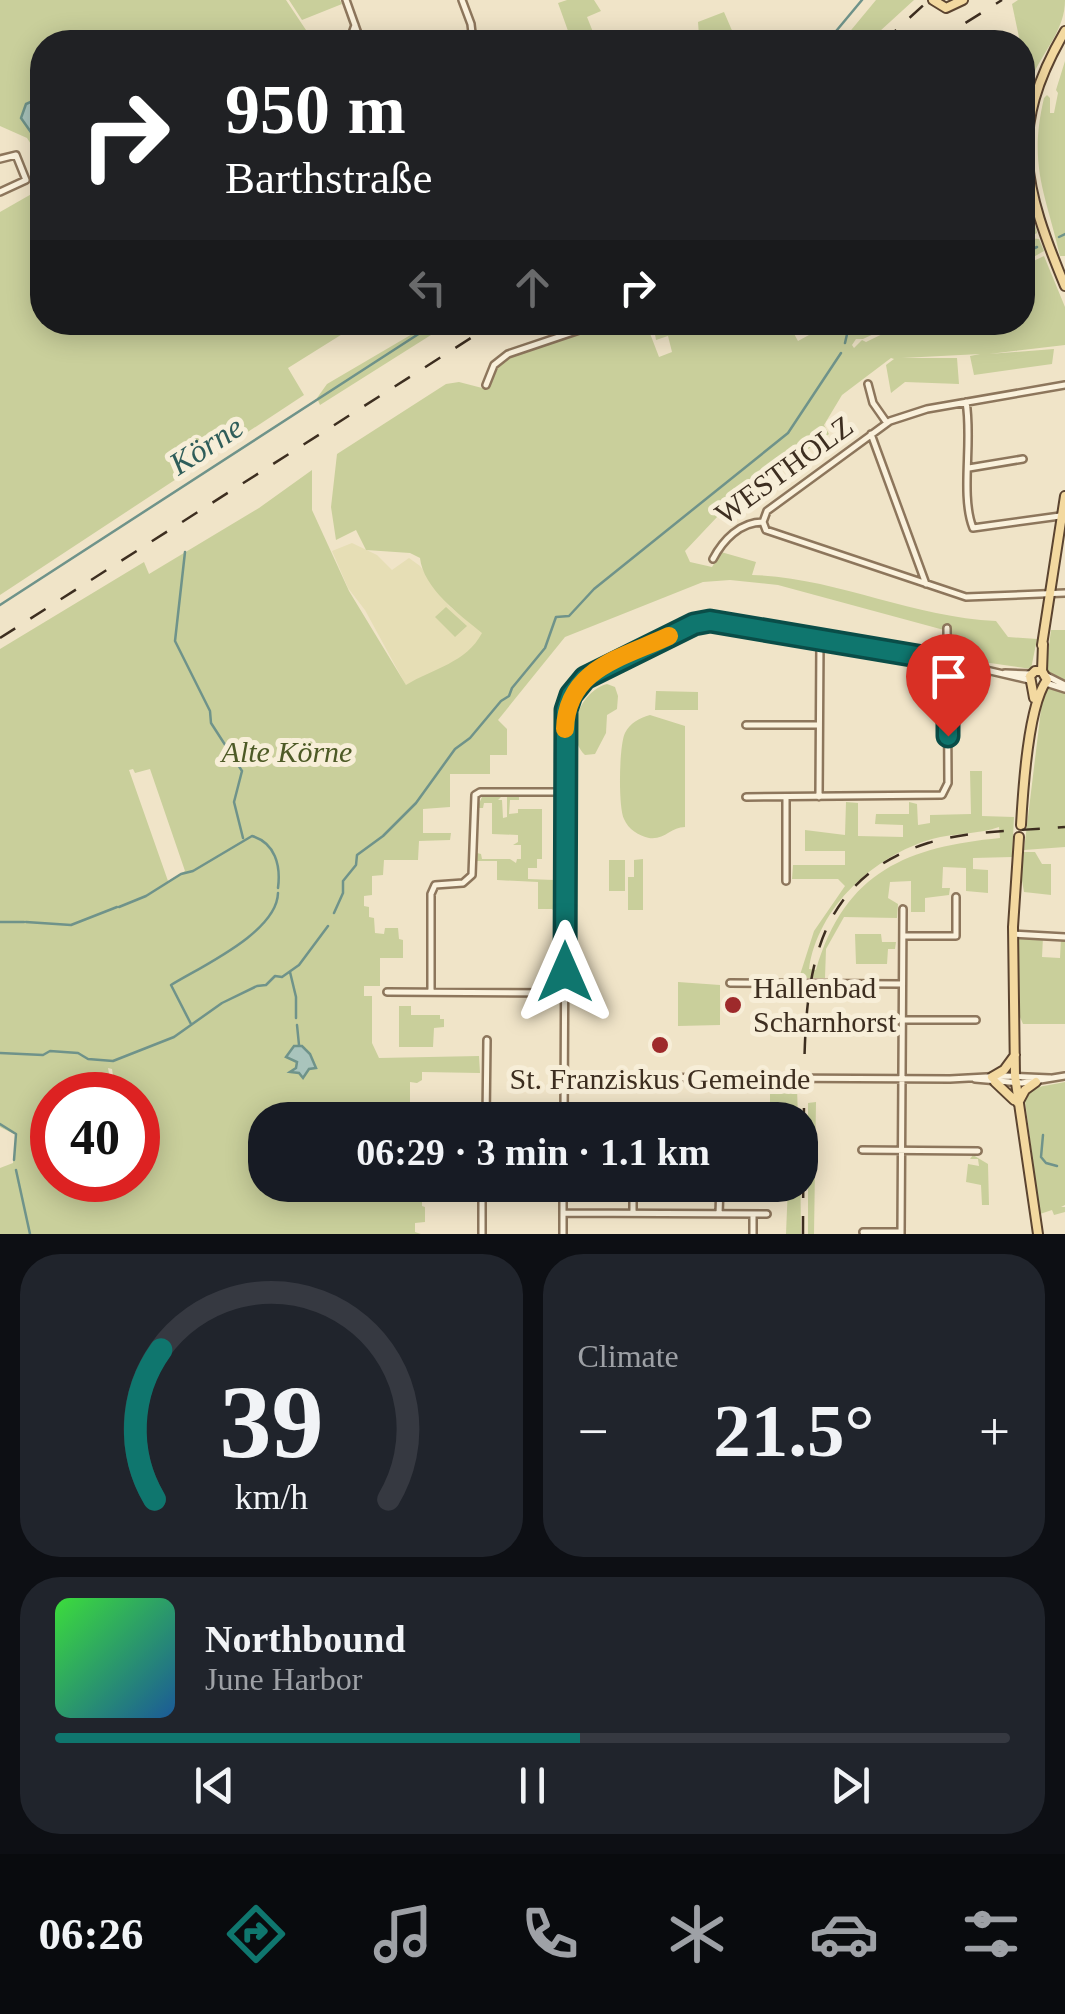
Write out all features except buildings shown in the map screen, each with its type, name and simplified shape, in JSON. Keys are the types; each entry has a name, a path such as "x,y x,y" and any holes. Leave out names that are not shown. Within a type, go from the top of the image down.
{"main road":[{"path":"933,0 946,8 963,0"},
{"path":"1035,100 1040,80 1065,31"},
{"path":"1035,210 1065,286"},
{"path":"1021,825 1065,496"},
{"path":"1020,837 1013,934 1015,1079 1038,1234"},
{"path":"1015,1055 994,1079 1018,1104"},
{"path":"1018,1104 1025,1090 1036,1082"}],"street":[{"path":"346,0 357,30"},
{"path":"462,0 472,30"},
{"path":"353,30 355,24"},
{"path":"0,159 16,156 26,180 0,192"},
{"path":"486,385 494,365 508,354 564,335"},
{"name":"WESTHOLZ","path":"868,384 873,403 887,423"},
{"name":"WESTHOLZ","path":"713,558 730,536 744,526 762,522 767,511 887,423 909,413 1065,386"},
{"path":"966,402 971,430 967,503 972,527 1062,516"},
{"path":"871,434 926,584"},
{"path":"969,468 1023,459"},
{"path":"762,522 766,530 966,596 1065,594"},
{"path":"565,1102 566,710 576,687 597,670 705,622 1005,672 1065,687"},
{"path":"746,796 942,795 948,783 947,628"},
{"path":"819,797 820,639"},
{"path":"746,725 820,726"},
{"path":"431,992 431,894 435,885 463,883 472,875 475,794 566,792"},
{"path":"786,797 786,881"},
{"path":"902,936 956,936 956,897"},
{"path":"863,1232 901,1233 903,909"},
{"path":"1013,934 1065,936"},
{"path":"730,983 902,984"},
{"path":"387,992 564,993"},
{"path":"902,1020 976,1020"},
{"path":"486,1102 487,1040"},
{"path":"566,1077 1065,1076"},
{"path":"1015,1079 1036,1082 1050,1078"},
{"path":"862,1150 978,1151"},
{"path":"482,1202 482,1234"},
{"path":"563,1202 563,1234"},
{"path":"633,1202 633,1213"},
{"path":"719,1202 719,1214"},
{"path":"563,1213 767,1214"},
{"path":"753,1234 754,1214"}],"shaded area":[{"path":"352,543 377,555 392,570 409,558 420,566 449,606 483,633 475,647 451,670 409,691 365,610 348,588 332,551"}],"green space":[{"path":"0,0 286,0 306,30 30,30 30,143 0,126"},
{"path":"289,0 340,0 342,4 302,20"},
{"path":"594,0 601,11 587,17 592,30 568,30 558,3"},
{"path":"876,0 914,0 881,30 851,30"},
{"path":"1018,0 1065,0 1058,30 1035,71 1035,30 1017,30 1012,4"},
{"path":"724,12 732,30 699,30 698,22"},
{"path":"1065,61 1065,256 1060,256 1041,179 1038,143 1044,98 1050,98 1050,113 1054,113"},
{"path":"30,195 30,335 341,335 288,368 304,395 0,595 0,212"},
{"path":"1035,239 1039,239 1044,251 1035,256"},
{"name":"Alte Körne","path":"1044,256 1065,307 1065,345 989,354 1054,349 1052,364 974,375 970,356 980,354 902,358 957,358 959,384 905,382 891,393 886,365 894,359 891,358 842,395 824,425 829,434 785,466 762,490 718,516 685,551 690,562 712,567 721,552 756,562 752,575 813,582 934,612 996,621 1008,637 1037,639 1031,669 955,658 951,655 951,624 944,630 778,585 730,580 703,582 565,637 498,720 507,729 507,755 490,755 490,774 450,774 450,807 423,809 423,833 451,833 450,840 419,841 418,860 384,860 383,875 372,876 372,895 364,896 369,917 374,918 375,933 398,928 399,939 403,940 403,958 380,958 380,986 364,986 364,996 372,996 372,1043 379,1058 479,1056 480,1073 422,1072 422,1080 410,1082 410,1102 248,1102 248,1202 422,1202 425,1222 415,1223 415,1232 421,1234 0,1234 0,1168 13,1163 16,1135 0,1127 0,649 144,562 149,574 259,508 312,470 312,510 349,591 406,685 458,658 482,633 435,590 420,558 410,553 366,550 356,530 336,540 331,507 337,454 446,384 459,382 486,389 494,367 506,356 572,335 651,335 659,357 672,352 668,336 656,340 655,335 795,335 798,341 809,335 872,335 856,339 854,348 862,340 880,335 1035,335 1035,260","holes":["150,769 185,871 168,881 129,770 135,773"]},
{"path":"411,335 431,335 320,405 317,398 327,384"},
{"path":"446,607 467,626 455,637 435,617"},
{"path":"1051,630 1065,630 1065,847 1024,850 1043,693 1052,675 1046,669"},
{"path":"607,684 615,687 617,709 607,715 606,733 595,754 585,755 575,736 578,714 589,695"},
{"path":"656,691 698,692 698,710 655,710"},
{"path":"650,715 685,726 685,827 655,838 638,834 626,823 620,790 625,733 635,721"},
{"path":"970,771 982,771 982,816 1014,817 1012,857 973,858 973,869 988,870 988,893 966,891 966,868 943,867 942,888 950,888 949,895 925,898 925,912 911,912 911,881 890,882 888,898 898,904 897,918 844,917 826,949 825,978 799,978 814,931 845,886 838,879 792,879 793,865 845,865 845,851 805,851 805,830 845,835 846,802 858,803 858,836 903,837 903,825 875,824 876,814 909,814 909,802 917,804 918,825 930,823 930,815 971,814","holes":["999,827 1000,838 937,848 885,870 844,908 828,936 816,970 809,969 824,925 852,887 870,871 932,839"]},
{"path":"482,797 501,797 498,800 502,800 503,818 507,817 507,797 519,797 510,800 509,814 518,813 518,809 542,809 542,859 537,859 537,868 528,868 528,879 554,880 556,874 556,913 552,909 538,909 538,882 497,880 497,861 477,861 477,853 482,859 510,859 516,863 521,859 521,845 513,845 518,842 518,835 492,834 492,803 477,808"},
{"path":"1024,852 1035,852 1042,864 1051,864 1051,895 1024,892"},
{"path":"643,859 643,910 628,910 628,877 634,877 634,860"},
{"path":"609,860 625,860 625,891 609,891"},
{"path":"855,934 881,934 882,942 896,942 895,949 888,949 887,964 856,964"},
{"path":"1018,936 1043,937 1042,957 1060,958 1061,938 1065,939 1065,1024 1023,1024"},
{"path":"678,982 720,985 720,1025 678,1026"},
{"path":"399,1006 411,1006 411,1015 440,1015 444,1019 444,1027 434,1028 433,1047 399,1047"},
{"path":"1065,1082 1065,1205 1061,1207 1065,1207 1065,1212 1054,1215 1052,1210 1040,1214 1025,1101 1033,1088"},
{"path":"770,1085 797,1087 797,1102 770,1102"},
{"path":"973,1155 988,1164 989,1205 982,1205 981,1185 966,1182 968,1164 979,1166 978,1159 970,1159"},
{"path":"787,1202 801,1202 801,1234 786,1234"},
{"path":"808,1202 814,1202 814,1234 808,1234"}],"water":[{"path":"30,102 30,131 21,118"},
{"path":"294,1046 302,1046 310,1054 316,1068 309,1069 303,1078 290,1072 297,1062 286,1057"}],"waterway":[{"name":"Körne","path":"837,30 862,0"},
{"path":"1059,237 1065,234"},
{"name":"Körne","path":"0,605 417,335"},
{"name":"Alte Körne","path":"845,343 847,335"},
{"name":"Alte Körne","path":"334,913 343,893 343,881 356,865 357,855 416,803 455,749 509,696 545,648 556,617 569,616 594,589 788,433 841,353"},
{"path":"185,552 175,641 210,711 211,723 242,771 234,802 243,838"},
{"path":"119,907 193,871 252,836 266,844 275,856 278,888"},
{"path":"191,1024 171,985 252,934 274,907 278,893"},
{"path":"26,922 71,925 117,907"},
{"path":"0,922 24,922"},
{"name":"Alte Körne","path":"0,1053 43,1055 50,1051 113,1061 174,1037 222,1003 266,985 275,976 282,977 299,965 328,926"},
{"path":"290,972 296,1018"},
{"path":"297,1025 299,1045"},
{"path":"0,1124 16,1134 14,1160"},
{"path":"1043,1135 1041,1157 1057,1166"},
{"path":"16,1170 30,1234"}],"railway":[{"path":"896,30 929,0"},
{"path":"954,30 1002,0"},
{"path":"0,638 476,335"},
{"path":"803,1234 807,1011 822,940 837,910 859,883 889,860 928,843 978,833 1065,827"}],"slow traffic":[{"path":"565,729 566,710 581,681 669,636"}],"place":[{"name":"Hallenbad Scharnhorst","path":"733,1005"},
{"name":"St. Franziskus Gemeinde","path":"660,1045"}],"route":[{"path":"565,972 566,710 576,687 597,670 694,624 710,621 941,660 948,662 948,736"}]}
